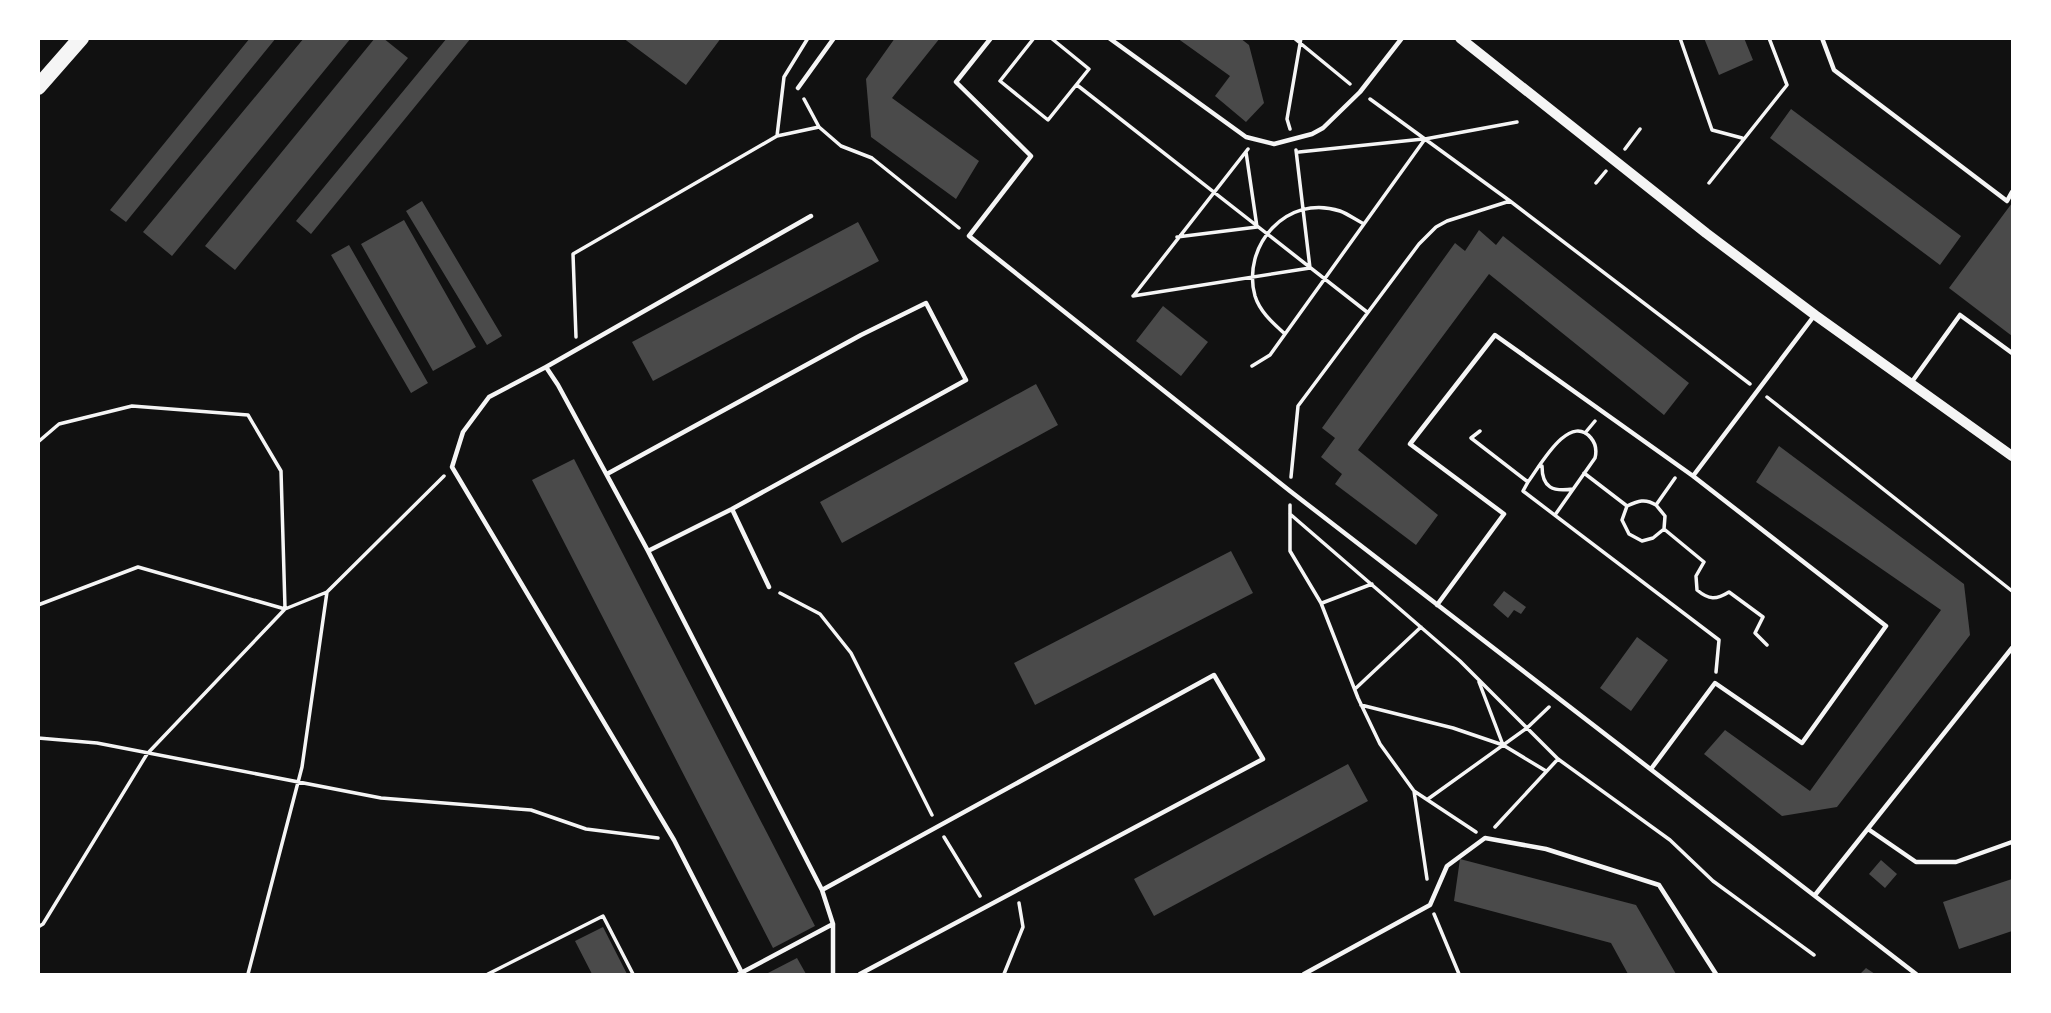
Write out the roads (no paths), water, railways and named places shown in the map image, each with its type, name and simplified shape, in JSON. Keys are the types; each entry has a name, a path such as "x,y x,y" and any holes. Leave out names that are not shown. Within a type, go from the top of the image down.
{"highway":[{"path":"38,87 81,38"}],"street":[{"path":"1460,38 1614,162 1815,315 2012,456"}],"lane":[{"path":"798,88 834,38"},
{"path":"990,38 956,82 1031,156 969,236 1290,491 1916,975"},
{"path":"1109,38 1246,137 1274,144 1323,128 1360,92 1402,38"},
{"path":"1822,38 1834,69 2007,201 2012,192"},
{"path":"811,216 489,397 463,432 452,467 674,840 741,974 833,925"},
{"path":"607,474 861,335 926,303 966,380 732,509 648,551"},
{"path":"1693,476 1815,315"},
{"path":"1910,384 1960,315 2012,353"},
{"path":"1437,605 1504,514 1410,444 1495,335 1683,468 1886,626 1802,743 1715,683 1651,769"},
{"path":"546,367 648,551 822,890 833,925 833,975"},
{"path":"732,509 769,587"},
{"path":"1815,895 2012,648"},
{"path":"822,890 1214,676 1263,759 860,975"},
{"path":"1868,829 1916,862 1956,862 2012,842"},
{"path":"1304,975 1430,905 1447,866 1485,838 1546,849 1659,885 1716,975"}]}
